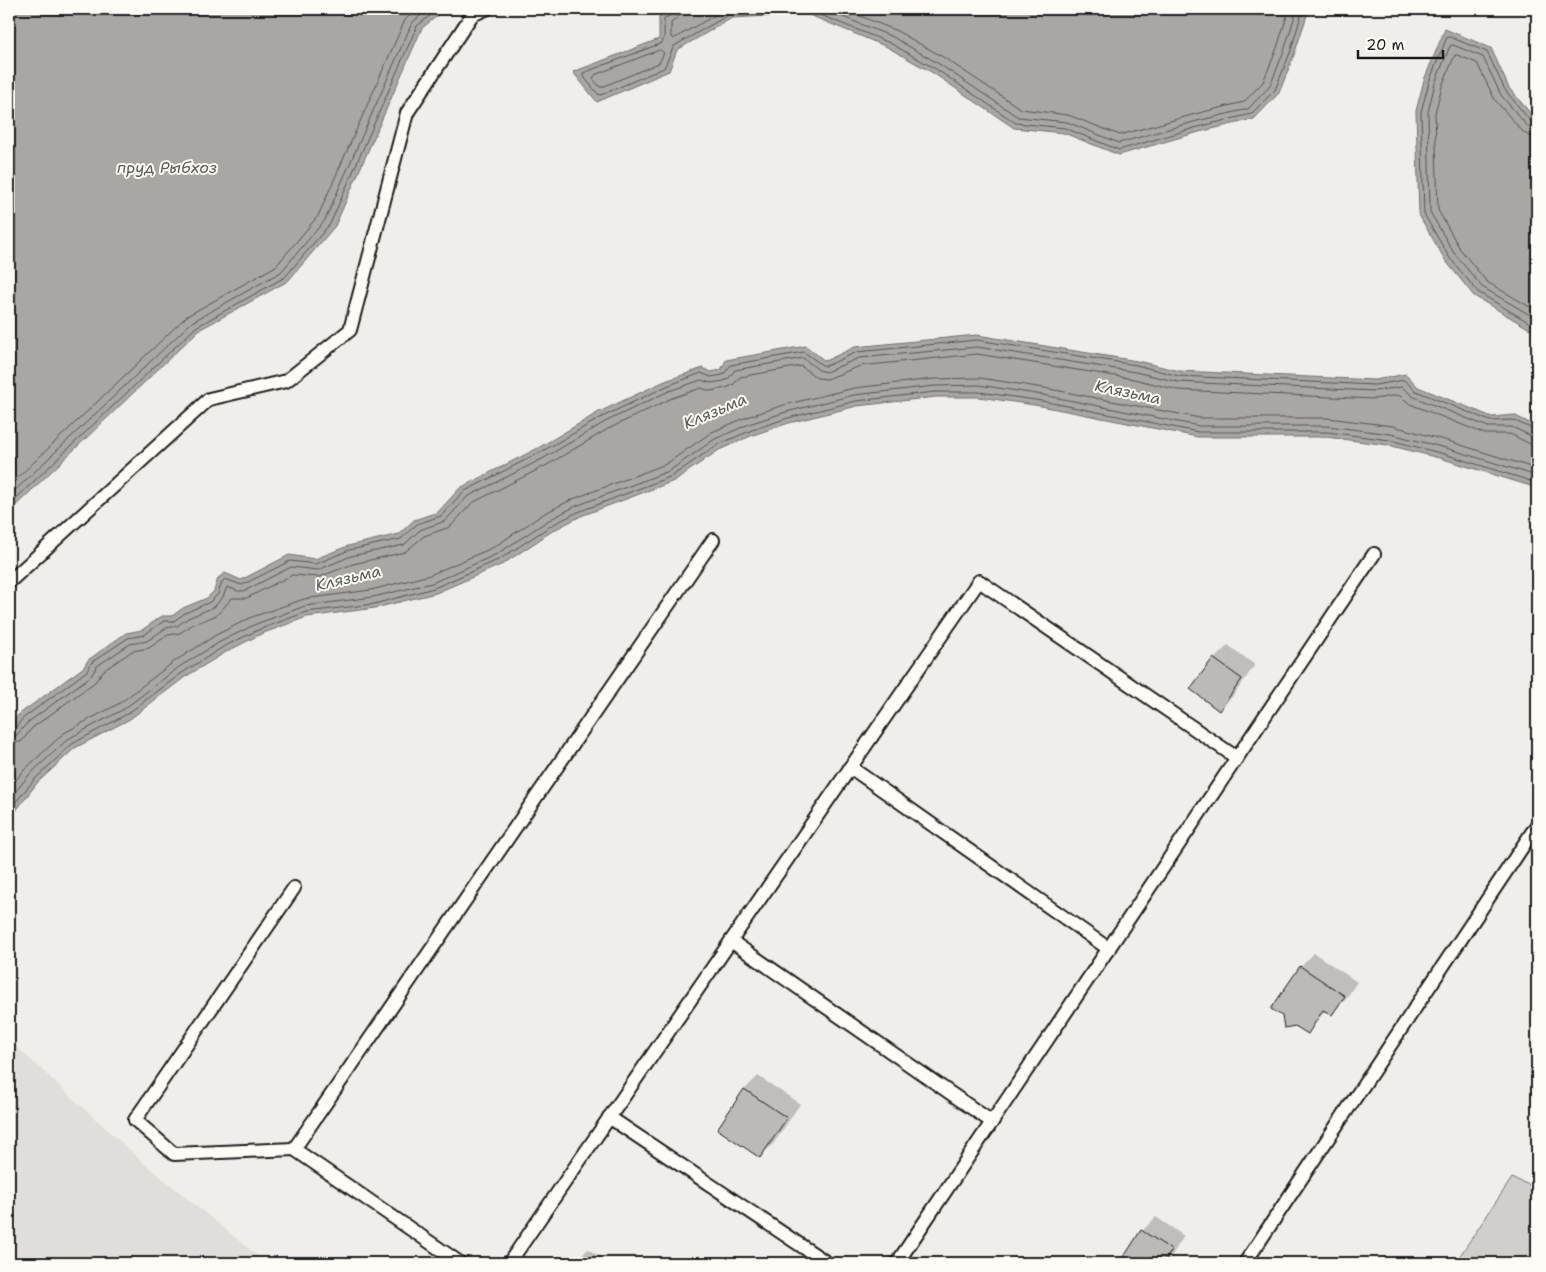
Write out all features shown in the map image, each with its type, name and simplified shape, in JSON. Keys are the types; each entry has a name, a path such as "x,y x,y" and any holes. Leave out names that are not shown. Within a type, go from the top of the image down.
{"lane":[{"path":"9,582 209,399 286,381 350,330 407,113 472,15 486,9"},
{"path":"294,1148 713,540"},
{"path":"897,1263 1374,554"},
{"path":"509,1263 979,581 1237,758"},
{"path":"850,767 1109,949"},
{"path":"1245,1263 1537,825"},
{"path":"294,888 135,1120 174,1154 294,1148 460,1263"},
{"path":"731,941 992,1122"},
{"path":"610,1117 827,1263"}],"shaded area":[{"path":"9,1040 145,1164 263,1260 261,1263 9,1263"},
{"path":"1512,1178 1537,1188 1537,1263 1455,1263"}],"water":[{"name":"пруд Рыбхоз","path":"9,9 446,9 422,28 335,226 288,281 199,330 9,512"},
{"path":"673,9 1309,9 1279,93 1254,119 1199,132 1119,155 1064,133 1014,128 933,73 887,47 807,14 732,18 677,50 669,71 597,102 573,72 659,39 659,16"},
{"path":"1445,29 1491,48 1509,88 1537,121 1537,330 1528,328 1474,296 1445,260 1419,215 1416,111 1424,80"},
{"name":"Клязьма","path":"977,335 1137,361 1180,371 1375,380 1406,374 1418,387 1492,417 1514,415 1537,427 1537,488 1443,459 1388,445 1326,437 1198,437 1041,406 979,397 936,397 857,406 789,423 753,435 719,450 674,481 581,516 554,530 503,564 436,593 375,608 307,617 261,634 226,652 185,677 130,719 75,748 37,783 9,820 9,728 18,715 84,667 88,660 126,633 142,630 162,616 172,616 183,608 207,598 214,591 218,578 225,573 241,580 289,555 315,559 348,546 399,534 414,520 438,512 460,488 538,448 599,412 665,381 703,368 711,372 721,370 726,360 806,346 825,361 855,347"}],"building":[{"path":"1213,658 1242,679 1219,711 1190,689"},
{"path":"1300,966 1345,996 1332,1015 1323,1010 1308,1034 1295,1026 1284,1028 1282,1016 1271,1009"},
{"path":"744,1089 787,1118 760,1158 717,1129"},
{"path":"1141,1230 1172,1250 1163,1263 1120,1263"}]}
